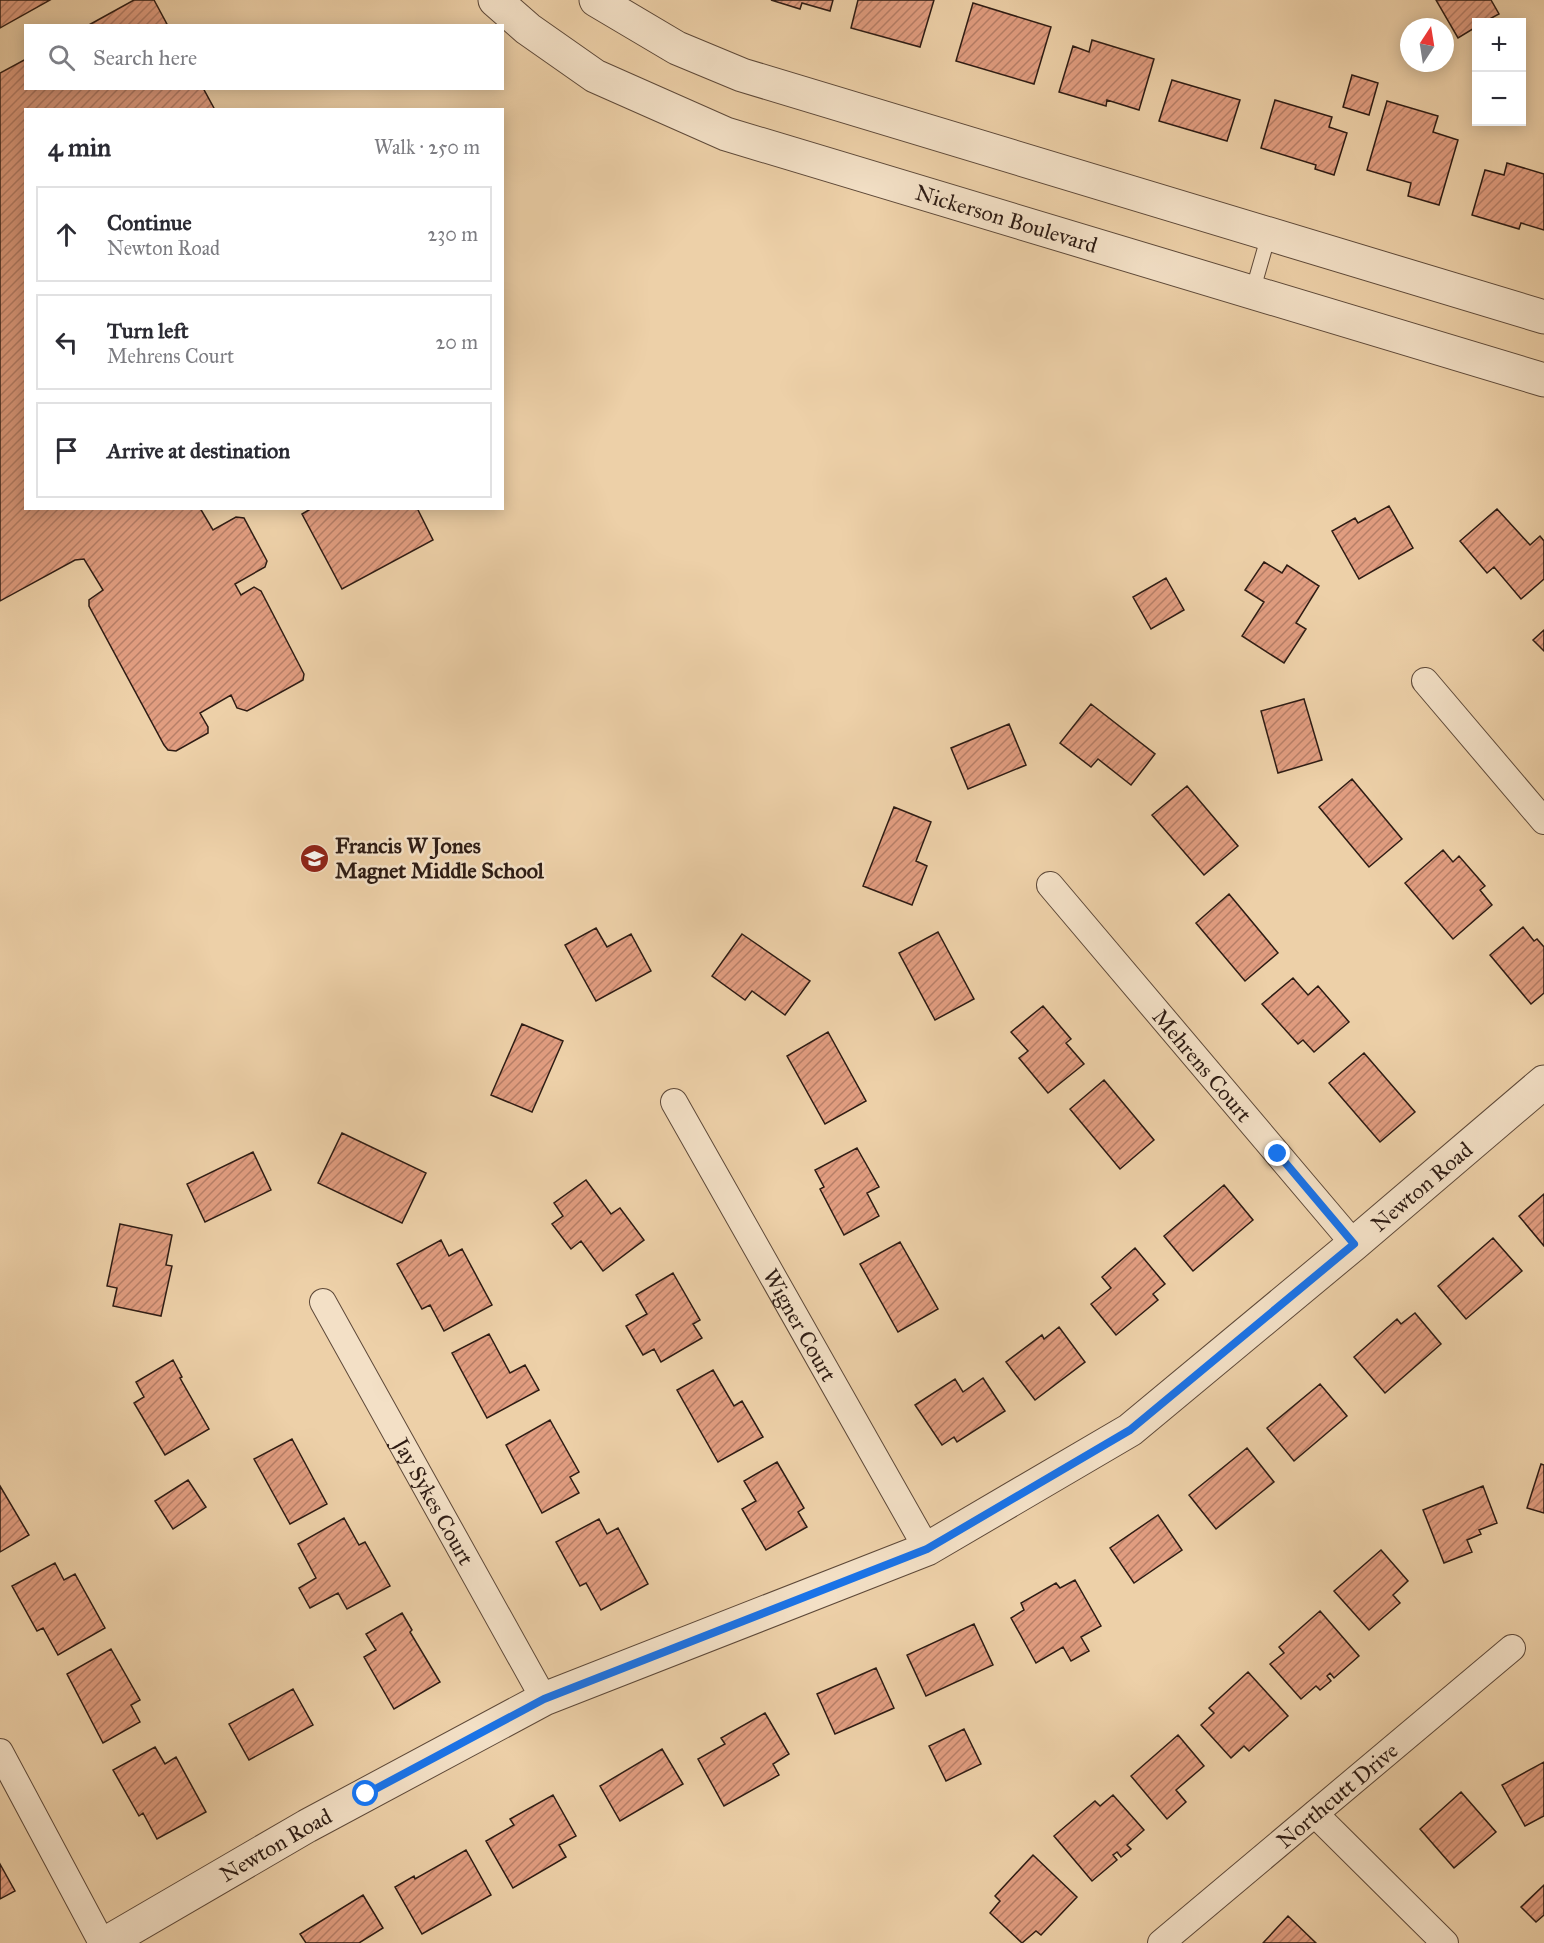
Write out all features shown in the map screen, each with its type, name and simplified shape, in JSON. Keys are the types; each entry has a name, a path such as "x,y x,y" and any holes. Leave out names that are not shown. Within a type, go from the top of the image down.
{"street":[{"name":"Nickerson Boulevard","path":"495,0 528,30 595,76 726,134 1544,381"},
{"path":"596,0 677,48 742,75 1544,316"},
{"path":"1425,681 1544,821"},
{"name":"Mehrens Court","path":"1050,885 1354,1244"},
{"name":"Newton Road","path":"104,1943 307,1826 544,1699 927,1549 1130,1430 1544,1082"},
{"name":"Wigner Court","path":"674,1102 927,1549"},
{"name":"Jay Sykes Court","path":"323,1302 544,1699"},
{"name":"Northcutt Drive","path":"1161,1943 1512,1648"},
{"path":"0,1752 104,1943"},
{"path":"1315,1814 1445,1943"}],"lane":[{"path":"1252,293 1269,234"}],"building":[{"path":"0,0 50,0 0,28"},
{"path":"134,0 154,0 167,24 91,24"},
{"path":"771,0 833,0 830,11 802,3 800,9"},
{"path":"858,0 934,0 920,47 851,28"},
{"path":"1436,0 1491,0 1499,14 1492,18 1472,18 1472,29 1458,38 1454,31 1454,18 1446,18"},
{"path":"973,3 1051,27 1034,84 956,61"},
{"path":"1092,40 1154,59 1139,110 1107,100 1106,106 1059,92 1073,46 1089,52"},
{"path":"24,60 24,90 204,90 214,108 24,108 24,510 201,510 213,530 236,517 244,518 267,561 265,567 235,584 241,595 254,587 261,591 304,674 303,680 247,711 237,708 231,695 200,713 208,727 208,733 176,751 168,750 164,745 89,606 89,600 103,590 84,559 75,560 0,601 0,73"},
{"path":"1352,75 1378,83 1369,115 1343,107"},
{"path":"1172,80 1240,100 1227,141 1159,121"},
{"path":"1275,100 1332,117 1329,127 1347,133 1334,175 1315,169 1316,165 1261,148"},
{"path":"1387,101 1438,116 1433,132 1458,140 1439,205 1408,196 1411,183 1367,170"},
{"path":"1507,163 1544,174 1544,230 1521,223 1519,229 1472,215 1485,170 1504,175"},
{"path":"1389,506 1413,548 1359,579 1332,531 1355,518 1358,523"},
{"path":"1497,509 1530,545 1540,536 1544,541 1544,579 1521,599 1494,567 1487,573 1460,541"},
{"path":"309,510 418,510 433,540 342,589 302,514"},
{"path":"1264,562 1282,573 1287,565 1319,586 1296,623 1306,629 1284,663 1242,636 1264,602 1245,590"},
{"path":"1166,578 1184,610 1151,629 1133,597"},
{"path":"1544,630 1544,651 1533,640"},
{"path":"1304,699 1322,760 1278,773 1261,711"},
{"path":"1091,704 1155,754 1131,785 1098,759 1091,767 1060,743"},
{"path":"1009,724 1026,765 968,789 951,748"},
{"path":"1352,779 1402,839 1369,867 1319,807"},
{"path":"1187,786 1238,846 1204,875 1152,815"},
{"path":"894,807 931,822 916,861 927,866 912,905 863,886"},
{"path":"1443,850 1453,862 1459,856 1485,886 1480,890 1492,905 1453,939 1405,883"},
{"path":"1229,894 1278,953 1245,981 1196,923"},
{"path":"1523,927 1534,941 1537,939 1544,947 1544,993 1531,1004 1490,955"},
{"path":"596,928 607,947 631,934 651,971 596,1001 565,945"},
{"path":"938,932 974,999 935,1020 899,953"},
{"path":"742,934 810,981 785,1015 752,991 745,1000 712,976"},
{"path":"1293,978 1308,995 1318,986 1349,1022 1314,1052 1303,1040 1298,1044 1262,1004"},
{"path":"1043,1006 1071,1039 1066,1043 1084,1064 1048,1093 1019,1058 1028,1051 1011,1032"},
{"path":"522,1024 563,1041 532,1112 491,1095"},
{"path":"828,1032 866,1101 825,1124 787,1056"},
{"path":"1364,1053 1415,1112 1380,1142 1329,1083"},
{"path":"1104,1080 1154,1140 1120,1169 1070,1109"},
{"path":"342,1133 426,1173 402,1223 318,1183"},
{"path":"857,1148 879,1187 867,1193 879,1216 844,1235 820,1189 824,1187 815,1170"},
{"path":"253,1152 271,1190 205,1222 187,1184"},
{"path":"586,1180 611,1214 620,1208 644,1240 603,1271 581,1241 571,1249 552,1224 563,1216 554,1203"},
{"path":"1224,1185 1253,1220 1193,1271 1164,1236"},
{"path":"1544,1194 1544,1246 1519,1216"},
{"path":"120,1224 172,1235 166,1265 172,1266 161,1316 113,1306 117,1288 107,1286"},
{"path":"1493,1238 1522,1271 1466,1319 1438,1286"},
{"path":"441,1240 449,1256 462,1249 492,1305 444,1331 430,1305 422,1309 397,1264"},
{"path":"900,1242 938,1309 898,1332 860,1264"},
{"path":"1135,1248 1165,1284 1153,1294 1158,1300 1116,1335 1091,1304 1111,1288 1102,1277"},
{"path":"673,1273 700,1320 693,1324 702,1338 661,1362 654,1349 643,1355 626,1326 647,1314 636,1295"},
{"path":"1415,1313 1441,1344 1385,1393 1354,1357 1397,1319 1401,1324"},
{"path":"1059,1327 1085,1362 1035,1400 1006,1362 1042,1335 1044,1339"},
{"path":"489,1334 510,1373 525,1365 539,1390 487,1418 452,1353"},
{"path":"173,1360 182,1377 180,1378 209,1429 165,1455 134,1403 144,1397 136,1382"},
{"path":"713,1370 734,1406 742,1401 763,1437 718,1462 677,1390"},
{"path":"983,1378 1005,1411 957,1442 954,1437 942,1445 915,1405 955,1379 963,1392"},
{"path":"1320,1384 1347,1416 1294,1461 1267,1428"},
{"path":"550,1420 579,1472 570,1477 579,1493 542,1513 506,1445"},
{"path":"292,1439 327,1504 290,1524 254,1459"},
{"path":"1247,1448 1274,1482 1216,1529 1189,1495"},
{"path":"777,1462 804,1508 798,1512 807,1527 766,1550 742,1509 756,1501 744,1481"},
{"path":"1541,1464 1544,1465 1544,1513 1527,1508"},
{"path":"188,1480 206,1507 173,1529 155,1501"},
{"path":"0,1486 29,1535 0,1552"},
{"path":"1483,1486 1497,1523 1479,1530 1481,1534 1467,1540 1472,1552 1444,1563 1423,1510"},
{"path":"1158,1515 1182,1550 1134,1583 1110,1548"},
{"path":"344,1518 359,1545 365,1542 390,1586 347,1609 338,1593 310,1608 299,1588 316,1578 298,1544"},
{"path":"599,1519 607,1534 618,1528 648,1584 601,1610 586,1583 580,1586 556,1542"},
{"path":"1381,1550 1408,1581 1393,1595 1400,1603 1369,1630 1334,1591"},
{"path":"55,1563 64,1580 75,1574 105,1628 58,1655 43,1628 37,1631 12,1586"},
{"path":"1075,1580 1101,1626 1081,1637 1089,1651 1071,1661 1063,1647 1036,1663 1011,1618 1024,1610 1021,1603 1056,1583 1060,1588"},
{"path":"1320,1611 1359,1656 1334,1678 1330,1673 1327,1676 1331,1681 1320,1690 1316,1686 1301,1699 1270,1664 1284,1653 1279,1647"},
{"path":"402,1613 412,1630 410,1632 440,1682 394,1709 364,1657 376,1650 366,1634"},
{"path":"974,1624 993,1665 926,1696 907,1655"},
{"path":"111,1649 140,1700 131,1705 140,1722 103,1743 67,1674"},
{"path":"876,1668 894,1708 835,1734 817,1694"},
{"path":"1248,1672 1288,1716 1249,1751 1244,1746 1231,1758 1201,1725 1214,1713 1209,1708"},
{"path":"293,1689 313,1725 249,1760 229,1724"},
{"path":"765,1713 789,1754 773,1764 779,1775 724,1806 698,1759 725,1744 721,1738"},
{"path":"964,1729 981,1764 946,1781 929,1746"},
{"path":"1178,1735 1204,1766 1176,1790 1186,1802 1167,1819 1131,1776"},
{"path":"155,1747 165,1764 176,1757 206,1812 157,1839 143,1813 139,1816 113,1770"},
{"path":"662,1749 683,1784 620,1821 600,1786"},
{"path":"1544,1762 1544,1816 1525,1826 1502,1785"},
{"path":"1461,1792 1496,1832 1454,1868 1420,1829"},
{"path":"553,1795 576,1836 559,1845 566,1857 513,1888 486,1841 514,1825 510,1819"},
{"path":"1113,1795 1144,1830 1127,1845 1131,1849 1121,1857 1117,1852 1113,1855 1117,1860 1092,1881 1054,1836 1095,1801 1100,1806"},
{"path":"466,1850 491,1895 422,1934 395,1887 414,1876 415,1879"},
{"path":"1033,1855 1077,1897 1041,1935 1036,1931 1022,1943 990,1913 1000,1901 995,1896"},
{"path":"0,1864 15,1891 0,1899"},
{"path":"1544,1885 1544,1915 1536,1922 1521,1907"},
{"path":"363,1895 383,1928 359,1943 306,1943 300,1934"},
{"path":"1288,1916 1316,1943 1263,1943"}],"place":[{"name":"Francis W Jones Magnet Middle School","path":"314,858"}],"route":[{"path":"366,1794 544,1699 927,1549 1130,1430 1354,1244 1278,1154"}]}
